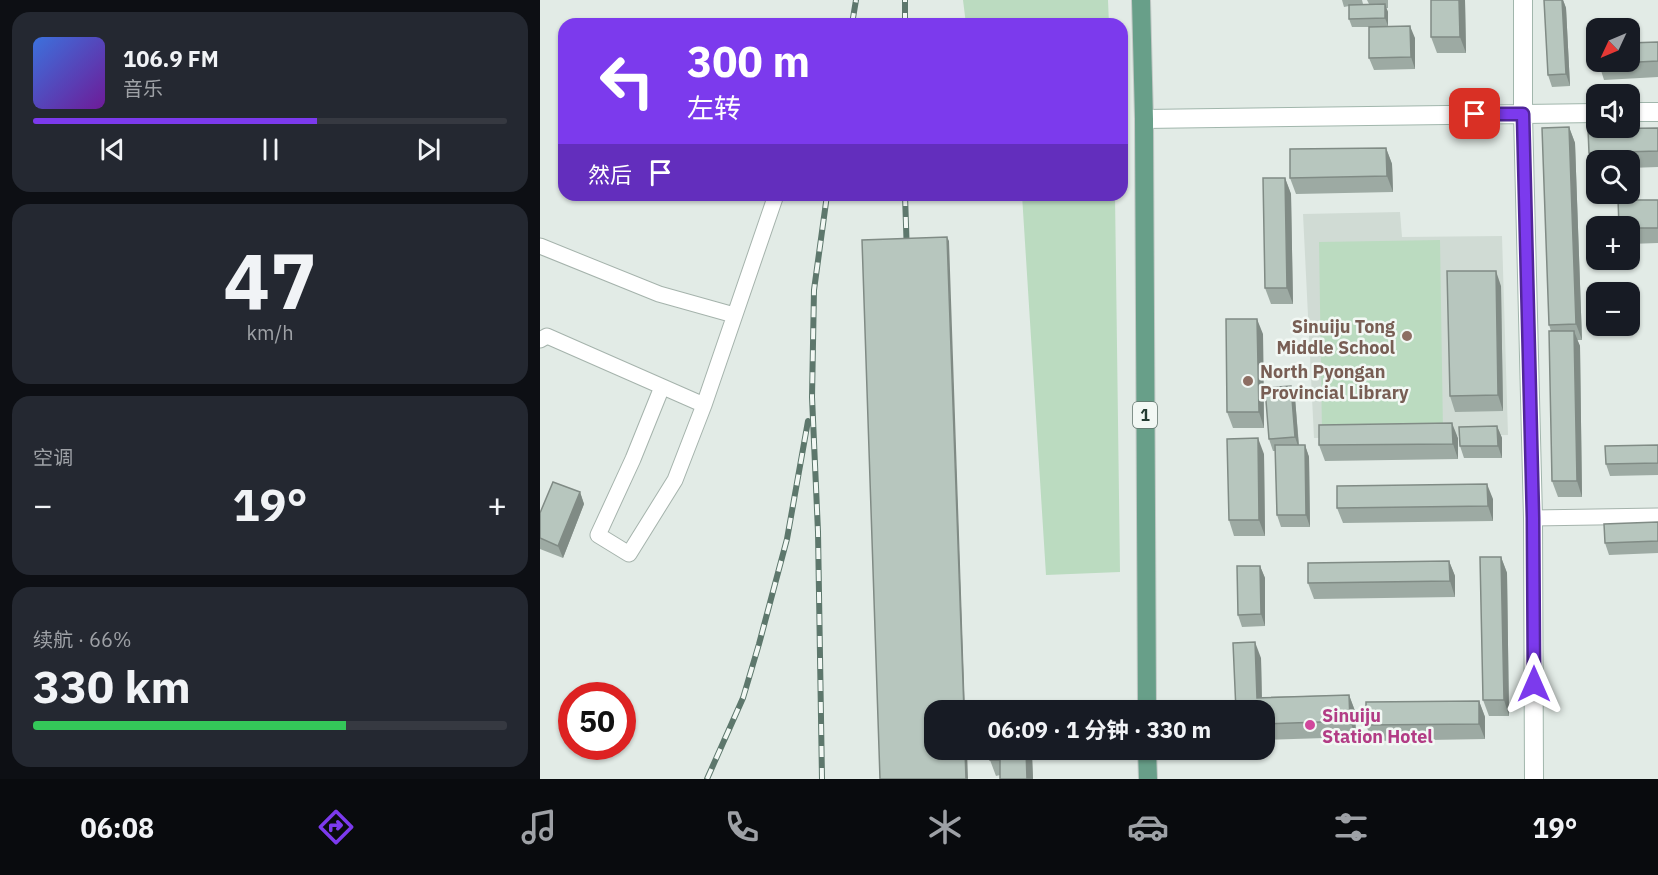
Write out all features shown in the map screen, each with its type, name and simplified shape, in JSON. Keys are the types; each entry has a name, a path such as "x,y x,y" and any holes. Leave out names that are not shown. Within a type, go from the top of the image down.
{"main road":[{"name":"1","path":"1141,0 1144,119 1147,700"},
{"path":"1523,0 1523,114 1533,518 1534,779"},
{"path":"1640,112 1658,112"},
{"path":"1144,119 1586,113"},
{"path":"1148,760 1148,779"}],"street":[{"path":"662,387 633,459 598,535 629,554 675,480 704,405 775,201"},
{"path":"540,246 659,294 734,315"},
{"path":"540,340 548,336 704,405"},
{"path":"1533,518 1658,516"}],"shaded area":[{"name":"Sinuiju Tong Middle School","path":"1400,212 1402,237 1502,236 1508,435 1314,438 1303,214"}],"green space":[{"path":"963,0 1108,0 1109,18 965,18"},
{"path":"1022,201 1115,201 1120,572 1046,575"},
{"path":"1440,240 1443,432 1322,433 1319,242"}],"building":[{"path":"1431,0 1459,0 1460,37 1431,37"},
{"path":"1544,0 1562,0 1566,74 1548,75"},
{"path":"1385,4 1385,18 1349,19 1349,5"},
{"path":"1410,26 1411,57 1369,58 1369,27"},
{"path":"1658,42 1658,61 1640,62 1640,43"},
{"path":"1569,127 1576,324 1549,325 1542,128"},
{"path":"1640,128 1658,128 1658,151 1589,150 1588,138 1640,138"},
{"path":"1386,148 1387,176 1290,178 1290,149"},
{"path":"1263,178 1285,178 1287,288 1265,288"},
{"path":"1640,200 1658,200 1658,228 1640,228 1640,216 1619,216 1618,204 1640,204"},
{"path":"947,237 964,700 924,700 924,760 965,760 966,779 880,779 862,240"},
{"path":"1447,271 1496,271 1498,395 1450,396"},
{"name":"North Pyongan Provincial Library","path":"1226,319 1257,319 1259,412 1227,412"},
{"path":"1549,331 1574,331 1577,481 1552,481"},
{"path":"1291,386 1295,437 1269,439 1265,388"},
{"path":"1452,423 1453,444 1319,445 1319,425"},
{"path":"1497,426 1498,446 1460,446 1459,427"},
{"path":"1258,438 1259,520 1229,520 1227,439"},
{"path":"1275,445 1305,445 1306,515 1277,515"},
{"path":"1658,445 1658,463 1606,464 1605,446"},
{"path":"553,482 580,492 558,546 540,538 540,513"},
{"path":"1487,484 1488,506 1337,508 1337,486"},
{"path":"1658,522 1658,541 1605,543 1604,524"},
{"path":"1480,557 1501,557 1504,700 1483,700"},
{"path":"1449,561 1450,581 1308,583 1308,563"},
{"path":"1237,566 1260,566 1261,614 1238,615"},
{"path":"1255,642 1257,698 1349,695 1350,721 1275,724 1275,700 1236,700 1233,643"},
{"path":"1479,701 1479,724 1366,725 1366,702"},
{"path":"1000,760 1026,760 1027,779 1000,779"}],"railway":[{"path":"853,18 856,0"},
{"path":"905,0 905,18"},
{"path":"822,779 818,532 812,397 814,290 826,201"},
{"path":"905,201 907,255"},
{"path":"707,779 743,698 759,644 787,539 808,421"}],"place":[{"name":"Sinuiju Tong Middle School","path":"1407,336"},
{"name":"North Pyongan Provincial Library","path":"1248,381"},
{"name":"Sinuiju Station Hotel","path":"1310,725"}],"route":[{"path":"1475,114 1523,114 1533,518 1534,684"}]}
